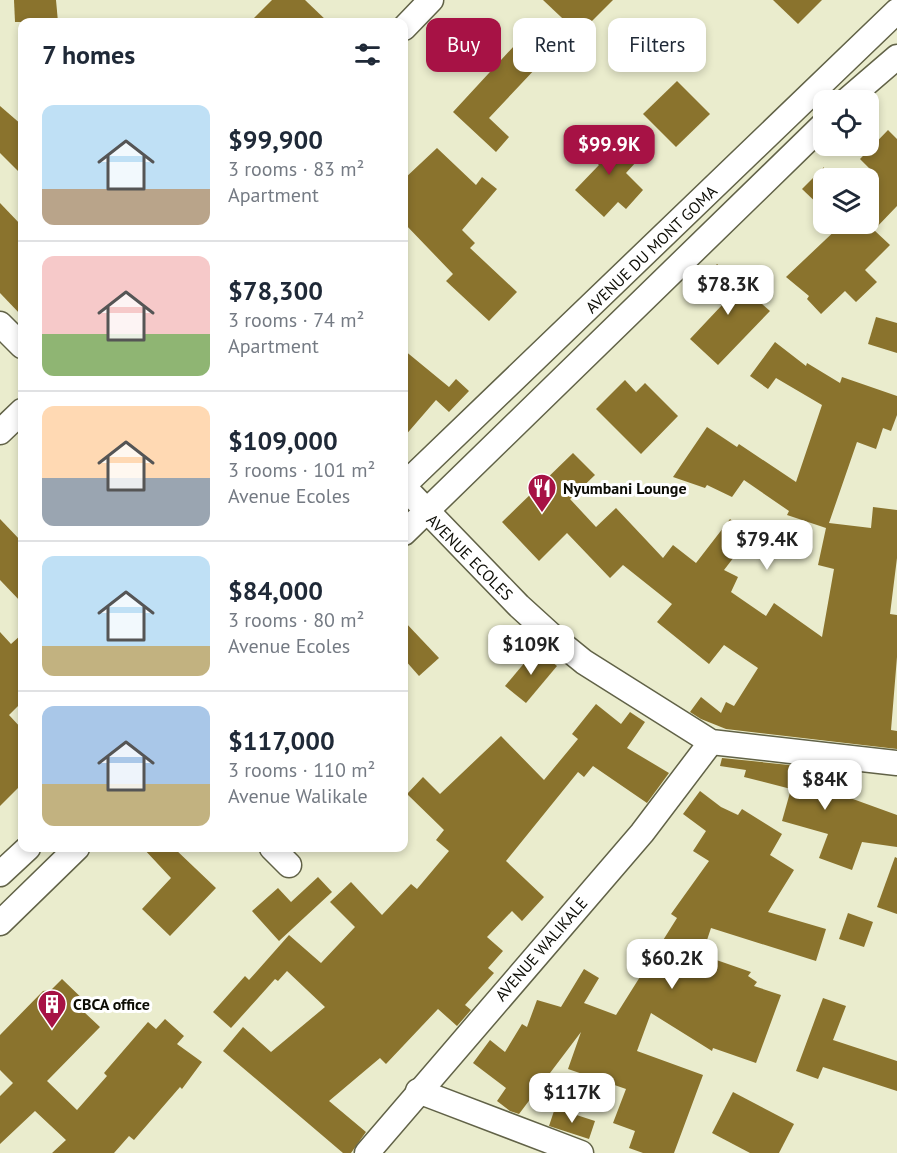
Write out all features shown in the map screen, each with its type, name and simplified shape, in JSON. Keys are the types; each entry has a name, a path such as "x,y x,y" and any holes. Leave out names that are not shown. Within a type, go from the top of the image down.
{"street":[{"path":"408,24 431,0"},
{"name":"AVENUE DU MONT GOMA","path":"408,482 897,11"},
{"path":"859,90 897,57"},
{"path":"408,529 813,135"},
{"path":"0,324 18,342"},
{"path":"525,369 548,393"},
{"path":"0,432 18,415"},
{"name":"AVENUE ECOLES","path":"408,491 519,606 576,656 711,742 897,762"},
{"name":"AVENUE WALIKALE","path":"367,1153 642,833 711,742"},
{"path":"0,874 24,852"},
{"path":"2,915 73,852"},
{"path":"276,852 289,865"},
{"path":"418,1091 582,1153"}],"building":[{"path":"14,0 56,0 58,18 18,18 18,22 15,22"},
{"path":"272,0 305,0 324,18 254,18"},
{"path":"543,0 613,0 595,18 562,18"},
{"path":"773,0 822,0 798,24"},
{"path":"513,47 513,72 532,72 489,118 509,137 496,152 453,112 490,72 501,72 501,60"},
{"path":"677,81 710,114 676,147 643,114"},
{"path":"0,106 18,122 18,171 0,153"},
{"path":"604,129 637,161 626,173 643,190 626,209 618,202 604,217 575,190 599,165 583,151"},
{"path":"888,130 897,139 897,206 879,225 879,168 869,168 860,159 863,156 879,156 879,139"},
{"path":"437,148 476,185 482,177 497,189 462,230 475,243 470,248 517,292 489,321 446,281 453,274 408,227 408,175"},
{"path":"813,178 813,200 802,189"},
{"path":"0,203 18,222 18,312 0,293"},
{"path":"831,234 878,234 890,245 865,270 877,282 856,302 845,291 821,314 807,299 809,296 786,277"},
{"path":"717,264 770,311 718,365 690,339 723,304 700,284"},
{"path":"876,317 897,323 897,353 868,344"},
{"path":"775,342 806,366 807,363 840,383 842,377 897,396 897,415 891,431 883,428 876,449 857,442 829,523 871,528 873,507 897,510 897,558 890,614 897,615 897,657 891,730 897,731 897,749 726,729 701,719 690,712 701,697 721,713 726,702 734,706 758,668 724,645 709,664 657,622 672,604 623,565 610,578 567,533 539,561 502,522 573,453 595,475 570,499 596,527 616,508 663,558 673,545 696,563 730,519 751,535 724,570 738,577 731,592 766,616 774,603 822,637 834,569 818,565 826,528 787,515 789,511 744,480 732,497 707,485 705,488 673,477 707,427 737,447 739,444 796,482 822,405 776,378 768,389 750,376"},
{"path":"408,353 449,387 456,379 469,391 449,412 436,400 408,432"},
{"path":"625,380 636,392 645,383 678,416 641,454 596,409"},
{"path":"0,519 18,538 18,599 0,580"},
{"path":"408,625 439,658 419,676 408,664"},
{"path":"0,632 11,644 18,638 18,706 9,715 18,725 18,788 0,806"},
{"path":"536,649 557,666 526,703 505,686"},
{"path":"596,704 621,724 630,712 645,722 627,748 669,773 647,803 593,766 584,777 578,772 506,861 544,897 522,921 512,911 487,937 503,951 488,968 494,973 465,1005 471,1010 457,1026 438,1009 386,1064 380,1058 329,1101 366,1132 351,1153 343,1153 223,1051 243,1027 271,1052 325,1007 287,971 278,981 275,979 231,1028 213,1012 245,976 249,980 289,935 321,963 355,927 330,902 351,882 382,915 411,884 417,889 449,851 436,840 444,830 408,795 423,777 440,794 501,736 544,780 578,739 572,734"},
{"path":"722,758 809,767 807,776 819,778 817,786 897,815 897,847 862,842 852,870 819,858 828,834 782,821 791,789 744,777 746,770 720,766"},
{"path":"700,791 721,807 738,815 742,809 782,834 770,855 794,870 768,912 826,929 816,961 711,928 702,955 751,972 748,976 757,982 754,986 781,995 756,1063 713,1048 712,1051 651,1013 637,1051 703,1075 674,1153 643,1153 629,1148 635,1131 613,1123 626,1089 568,1069 581,1032 519,1114 510,1111 497,1101 506,1088 473,1063 490,1040 505,1052 522,1024 527,1027 537,1000 561,1007 584,969 599,978 584,1003 616,1015 677,918 671,914 709,861 693,851 706,831 683,814"},
{"path":"147,852 178,852 216,888 170,936 142,909 171,878"},
{"path":"895,857 897,858 897,914 877,907"},
{"path":"318,877 332,892 279,941 252,911 278,888 291,902"},
{"path":"848,913 873,922 864,947 839,939"},
{"path":"62,979 90,1006 84,1012 100,1027 47,1081 77,1110 107,1076 104,1073 148,1022 156,1029 165,1019 184,1036 177,1044 202,1062 182,1089 180,1087 134,1140 129,1136 114,1153 52,1153 66,1140 35,1111 0,1144 0,1096 13,1083 0,1070 0,1035 43,991 51,990"},
{"path":"823,998 846,1006 833,1040 897,1061 897,1091 823,1067 818,1079 796,1071"},
{"path":"733,1092 794,1124 779,1153 750,1153 712,1133"},
{"path":"555,1108 595,1121 589,1139 549,1126"}],"place":[{"name":"Nyumbani Lounge","path":"542,514"},
{"name":"CBCA office","path":"52,1030"}]}
